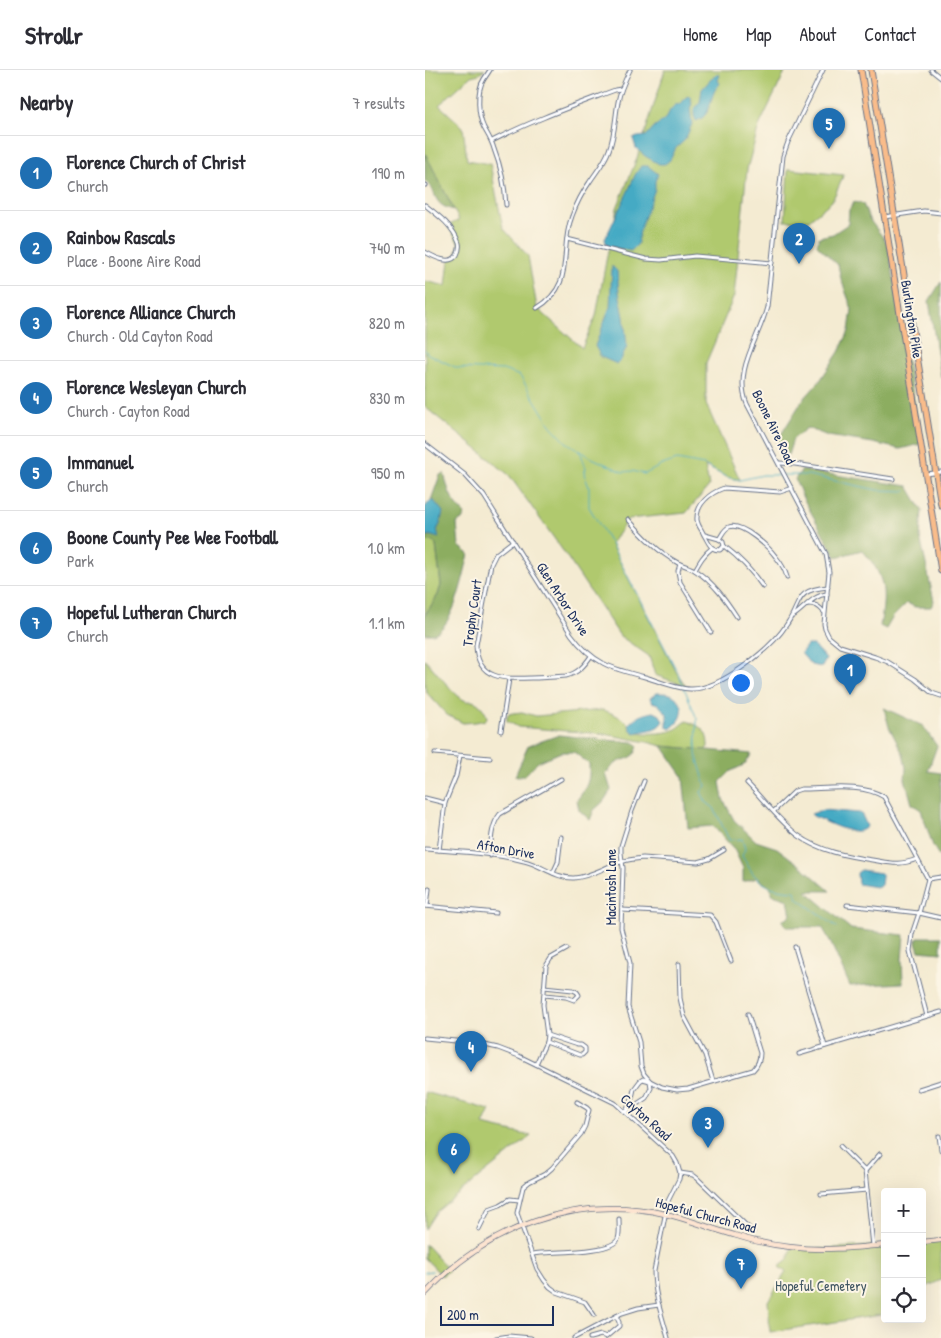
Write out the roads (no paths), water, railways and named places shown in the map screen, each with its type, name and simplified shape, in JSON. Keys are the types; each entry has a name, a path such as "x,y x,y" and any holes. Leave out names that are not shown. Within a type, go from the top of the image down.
{"main road":[{"name":"Burlington Pike","path":"861,70 941,571"},
{"name":"Burlington Pike","path":"871,70 913,336 939,472 941,505"},
{"name":"Hopeful Church Road","path":"425,1294 472,1252 495,1238 522,1226 555,1215 594,1209 628,1209 665,1214 746,1239 792,1247 831,1249 881,1245"},
{"path":"926,1242 941,1240"}],"street":[{"path":"490,70 482,83 479,113 483,126 492,141 503,178 506,205"},
{"path":"537,308 552,296 561,281 565,268 567,239 571,220 579,201 609,152 618,100 630,70"},
{"name":"Boone Aire Road","path":"823,70 783,156 769,291 764,318 745,365 742,382 743,390 747,404 826,554 829,572 825,629 829,637 843,648 888,662 915,679 931,693 941,696"},
{"path":"931,70 941,78"},
{"path":"492,141 580,103 621,89"},
{"path":"425,205 445,221 458,241 459,247 456,256 449,260 443,260 425,252"},
{"path":"884,217 924,211 941,213"},
{"path":"567,239 646,259 661,260 695,256 771,263"},
{"name":"Glen Arbor Drive","path":"425,444 455,466 474,484 493,508 571,634 581,646 591,656 621,671 685,689 698,689 722,680 737,671 773,641 787,626 798,601 805,592 828,587"},
{"path":"779,463 893,479"},
{"path":"926,474 939,472"},
{"path":"724,546 720,550 712,548 699,527 697,520 699,511 709,495 724,488 780,492 792,488"},
{"path":"628,519 655,547 680,564 695,570 720,592 737,617"},
{"path":"719,539 730,526 738,526 760,540 776,556 787,577"},
{"path":"705,535 723,542 724,546 752,572 763,587"},
{"name":"Trophy Court","path":"513,541 496,554 492,561 476,645 479,658 485,670 496,677 509,679 570,676 580,670 591,656"},
{"path":"695,570 702,558 712,548"},
{"path":"680,564 678,571 680,582 711,632"},
{"name":"Glen Arbor Drive","path":"792,616 807,604 827,594"},
{"path":"807,604 818,606 825,612"},
{"path":"501,731 509,679"},
{"path":"435,753 491,758"},
{"path":"439,850 445,803 456,776 460,756"},
{"path":"490,856 493,828 500,814 561,778"},
{"name":"Macintosh Lane","path":"644,780 621,846 623,868 621,928 630,963 628,1007 639,1042 641,1066 644,1074 650,1081"},
{"path":"747,783 798,835 826,850 898,864 906,864 917,859"},
{"path":"774,811 795,791 801,789 859,788 876,792 884,798 929,879 912,934 910,951 927,1016"},
{"path":"425,798 445,803"},
{"path":"553,873 558,862 561,837"},
{"name":"Afton Drive","path":"425,849 527,861 553,873 573,878 590,874 622,861 643,858 703,861 724,850"},
{"path":"929,879 941,877"},
{"path":"429,889 426,906 496,913"},
{"path":"847,905 919,913 941,918"},
{"path":"621,910 710,915 717,922 731,961"},
{"path":"795,947 825,1046"},
{"path":"536,1064 546,1042 547,1035 544,1014 544,987 548,962 554,956 567,949"},
{"path":"679,964 680,998 684,1016 705,1055 713,1082"},
{"path":"544,987 573,990 579,995 574,1000 566,997 544,995"},
{"path":"799,1054 941,1012"},
{"path":"625,1112 634,1089 643,1079 662,1087 677,1090 688,1089 753,1070 760,1059 760,1053 748,1014"},
{"path":"546,1042 580,1055 585,1052 585,1048 581,1045 547,1035"},
{"name":"Cayton Road","path":"425,1038 488,1045 509,1051 610,1100 673,1156 680,1173"},
{"path":"625,1112 646,1098 651,1088 650,1081"},
{"path":"919,1089 941,1082"},
{"path":"577,1102 588,1109 583,1130 551,1169 526,1184 521,1191 517,1213 537,1269 550,1287 557,1292 585,1302 594,1315"},
{"path":"939,1136 941,1150"},
{"path":"840,1146 865,1171 873,1246"},
{"path":"865,1171 880,1154"},
{"path":"668,1338 655,1289 654,1271 668,1201 680,1173 693,1175 697,1178 753,1232"},
{"path":"821,1194 867,1190"},
{"path":"479,1229 489,1210 510,1199 519,1200"},
{"path":"533,1254 592,1250 614,1244 618,1238 619,1219"},
{"path":"574,1338 616,1316 638,1308 659,1305"},
{"path":"590,1338 601,1335 606,1338 619,1326 616,1316"},
{"path":"497,1338 509,1336 531,1338"}],"water":[{"path":"716,74 720,75 718,80 720,84 715,90 707,112 701,119 696,121 694,109 700,102 702,89"},
{"path":"690,96 692,124 685,140 676,148 670,160 665,164 659,164 645,156 636,148 633,138 646,136 655,126 663,121 675,105 681,104 686,97"},
{"path":"641,166 648,166 658,174 655,181 655,189 640,230 638,244 631,251 607,246 605,239"},
{"path":"612,266 617,271 627,346 621,360 617,364 601,357 595,346 610,307"},
{"path":"431,500 443,512 437,530 439,538 429,535 425,537 425,507"},
{"path":"807,645 813,645 826,659 822,667 811,665 801,653"},
{"path":"657,693 673,695 682,707 680,719 670,729 667,727 667,714 658,704 652,702 650,698"},
{"path":"654,712 660,715 663,721 658,727 635,733 631,730 629,724 634,719 643,714"},
{"path":"823,810 860,813 867,826 863,830 849,830 833,825 811,814"},
{"path":"861,870 881,873 881,885 876,887 858,884 857,873"}],"waterway":[{"path":"425,350 428,354 457,368 503,370 520,376 550,425 566,442 592,458 623,472 632,471 645,474 677,460 704,465 726,477 740,480 763,475 808,475 877,490 906,491"},
{"path":"580,451 586,468 584,474 589,487 589,507 611,544 678,673 697,719 696,754 706,786 701,792 706,802 714,808 729,840 742,839 745,849 742,856 758,879 771,887 795,891 798,899 837,927"},
{"path":"425,1272 432,1271"}],"place":[{"name":"Immanuel","path":"829,149"},
{"name":"Rainbow Rascals","path":"799,264"},
{"name":"Florence Church of Christ","path":"850,695"},
{"name":"Florence Wesleyan Church","path":"471,1072"},
{"name":"Florence Alliance Church","path":"708,1148"},
{"name":"Boone County Pee Wee Football","path":"454,1174"},
{"name":"Hopeful Lutheran Church","path":"741,1289"}],"park label":[{"name":"Hopeful Cemetery","path":"821,1286"}]}
